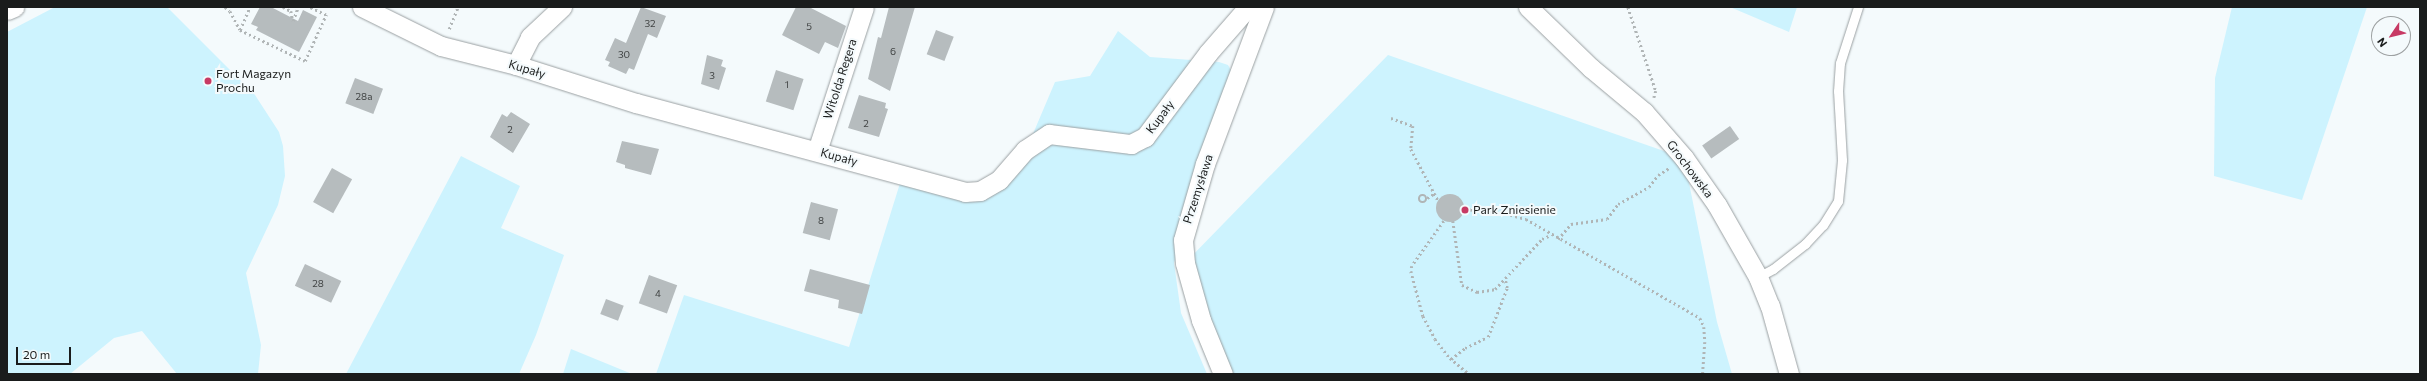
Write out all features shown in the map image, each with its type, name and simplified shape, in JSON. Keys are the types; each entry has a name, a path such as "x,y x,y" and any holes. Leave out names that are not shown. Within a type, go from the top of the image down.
{"street":[{"path":"7,10 14,7"},
{"name":"Kupały","path":"362,7 441,46 516,65 636,103 966,192 980,192 999,180 1025,150 1049,134 1131,144 1145,137 1208,53 1256,8"},
{"path":"516,65 530,37 562,7"},
{"name":"Witolda Regera","path":"817,151 864,7"},
{"name":"Grochowska","path":"1528,7 1591,68 1644,112 1684,158 1717,205 1758,277 1770,306 1789,374"},
{"name":"Przemysława","path":"1223,374 1201,320 1185,263 1183,240 1205,164 1256,8"}],"lane":[{"path":"1758,277 1773,270 1804,244 1823,225 1838,201 1842,160 1838,91 1840,63 1858,7"}],"path":[{"path":"225,7 230,11 240,30 305,61 326,15 309,7"},
{"path":"240,30 250,7"},
{"path":"283,7 291,10 293,20 298,7"},
{"path":"441,46 458,7"},
{"path":"1628,7 1656,91 1650,108 1644,112"},
{"path":"1391,118 1413,126 1411,149 1439,201"},
{"path":"1558,239 1571,224 1607,219 1618,204 1649,187 1658,175 1684,158"},
{"path":"1427,198 1434,193"},
{"path":"1465,209 1501,212 1526,219 1558,239 1700,318 1704,327 1705,342 1703,374"},
{"path":"1444,221 1412,266 1411,271 1423,316 1435,339 1451,359 1469,374"},
{"path":"1453,221 1462,284 1467,289 1488,292 1495,289 1542,239 1552,235"},
{"path":"1451,359 1465,348 1488,337 1507,288 1505,279"}],"shaded area":[{"path":"55,7 167,7 255,95 279,132 283,146 285,176 278,205 246,273 261,345 258,374 177,374 142,331 114,338 70,374 7,374 7,32"},
{"path":"1730,7 1797,7 1789,32"},
{"path":"2232,7 2367,7 2302,200 2214,176 2215,78"},
{"path":"1118,31 1150,57 1219,62 1228,65 1233,74 1174,263 1181,313 1207,374 656,374 684,295 849,347 901,180 946,195 1015,176 1055,82 1090,76"},
{"name":"Park Zniesienie","path":"1388,55 1684,158 1717,322 1732,374 1223,374 1185,263"},
{"path":"461,156 520,186 501,228 564,255 536,335 519,374 346,374"},
{"path":"571,349 632,374 563,374"}],"building":[{"path":"260,7 271,7 298,21 303,10 317,17 299,52 256,30 258,27 251,24"},
{"path":"641,7 666,16 657,38 648,34 634,70 629,68 626,74 608,66 610,62 605,60 615,38 626,43"},
{"path":"796,7 809,7 846,26 838,48 825,42 819,54 782,35"},
{"path":"889,7 915,7 890,91 868,79 878,37 881,38"},
{"path":"936,30 954,37 944,61 927,54"},
{"path":"707,55 723,60 721,66 726,68 719,90 701,84"},
{"path":"776,70 804,79 793,110 766,101"},
{"path":"355,78 383,89 373,114 345,103"},
{"path":"859,95 886,103 885,108 888,109 879,137 848,128"},
{"path":"511,112 530,124 513,153 490,137 502,114 507,117"},
{"path":"1730,126 1739,139 1711,159 1702,146"},
{"path":"622,141 659,149 651,175 625,168 625,165 616,162"},
{"path":"332,168 352,179 333,213 313,202"},
{"path":"1450,194 1460,198 1464,208 1460,218 1450,222 1440,218 1436,208 1440,198"},
{"path":"811,202 838,209 830,240 803,233"},
{"path":"305,264 341,281 331,303 295,286"},
{"path":"810,269 870,285 862,314 838,308 839,300 804,291"},
{"path":"649,275 677,285 667,313 639,303"},
{"path":"606,299 624,306 618,321 600,314"}],"place":[{"name":"Fort Magazyn Prochu","path":"208,81"},
{"name":"Park Zniesienie","path":"1465,210"}]}
